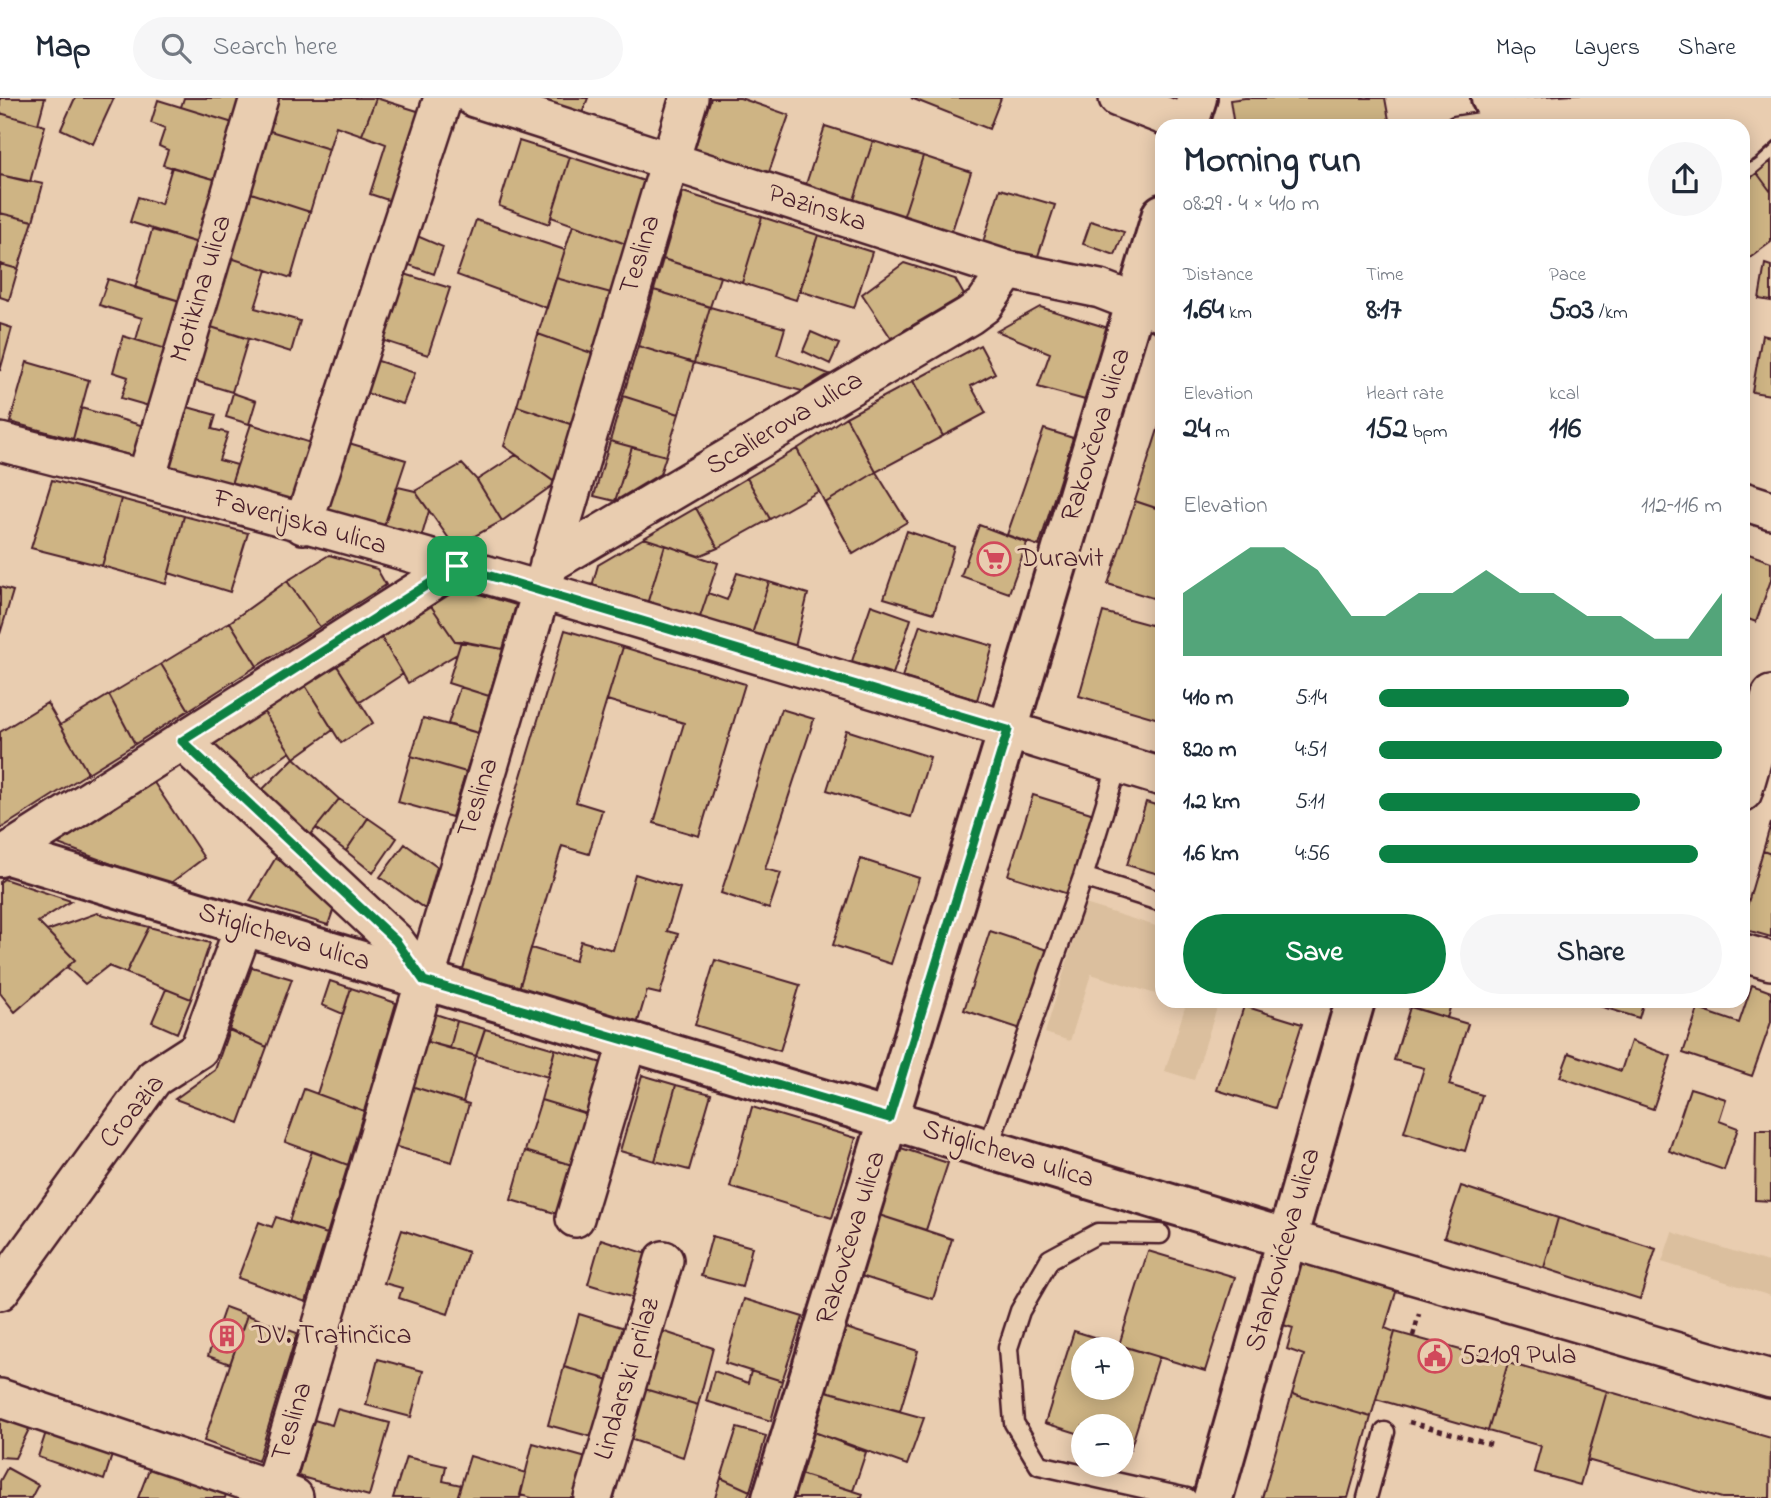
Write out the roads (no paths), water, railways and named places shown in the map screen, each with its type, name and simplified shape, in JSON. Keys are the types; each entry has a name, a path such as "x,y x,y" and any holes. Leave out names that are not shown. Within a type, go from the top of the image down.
{"main road":[{"path":"1190,119 1197,98"},
{"path":"1499,114 1675,107 1771,107"},
{"path":"1750,137 1771,118"},
{"name":"Rakovčeva ulica","path":"772,1498 1008,730 1150,307 1155,268"},
{"name":"Stiglicheva ulica","path":"2,856 1288,1239"},
{"name":"Stankovićeva ulica","path":"1213,1498 1353,1008"}],"street":[{"name":"Motikina ulica","path":"146,479 259,98"},
{"path":"303,525 443,98"},
{"name":"Pazinska","path":"474,98 1009,270 1100,289 1150,307"},
{"name":"Teslina","path":"280,1496 424,981 689,98"},
{"path":"1118,98 1170,119"},
{"name":"Scalierova ulica","path":"545,577 969,316 984,305 1009,270"},
{"name":"Faverijska ulica","path":"0,442 146,479 457,566 545,577 1008,730 1155,775"},
{"path":"1750,503 1771,510"},
{"path":"2,856 457,566"},
{"path":"1750,768 1771,695"},
{"path":"182,741 396,941 424,981"},
{"name":"Croazia","path":"0,1291 154,1078 198,1049 244,926"},
{"path":"1750,955 1771,961"},
{"path":"575,1217 628,1041"},
{"name":"Stiglicheva ulica","path":"1288,1239 1771,1379"},
{"name":"Lindarski prilaz","path":"593,1498 664,1260"},
{"path":"0,1398 280,1496"}],"lane":[{"path":"1481,119 1499,114"},
{"path":"988,1148 1083,877 1118,764"},
{"path":"1083,877 1155,900"},
{"path":"1160,1234 1098,1233 1050,1259 1020,1311 1008,1348 1014,1423 1039,1465 1187,1498"},
{"path":"1367,1498 1385,1432"}],"place":[{"name":"Duravit","path":"994,559"},
{"name":"DV. Tratinčica","path":"227,1336"},
{"name":"52109 Pula","path":"1435,1356"}]}
